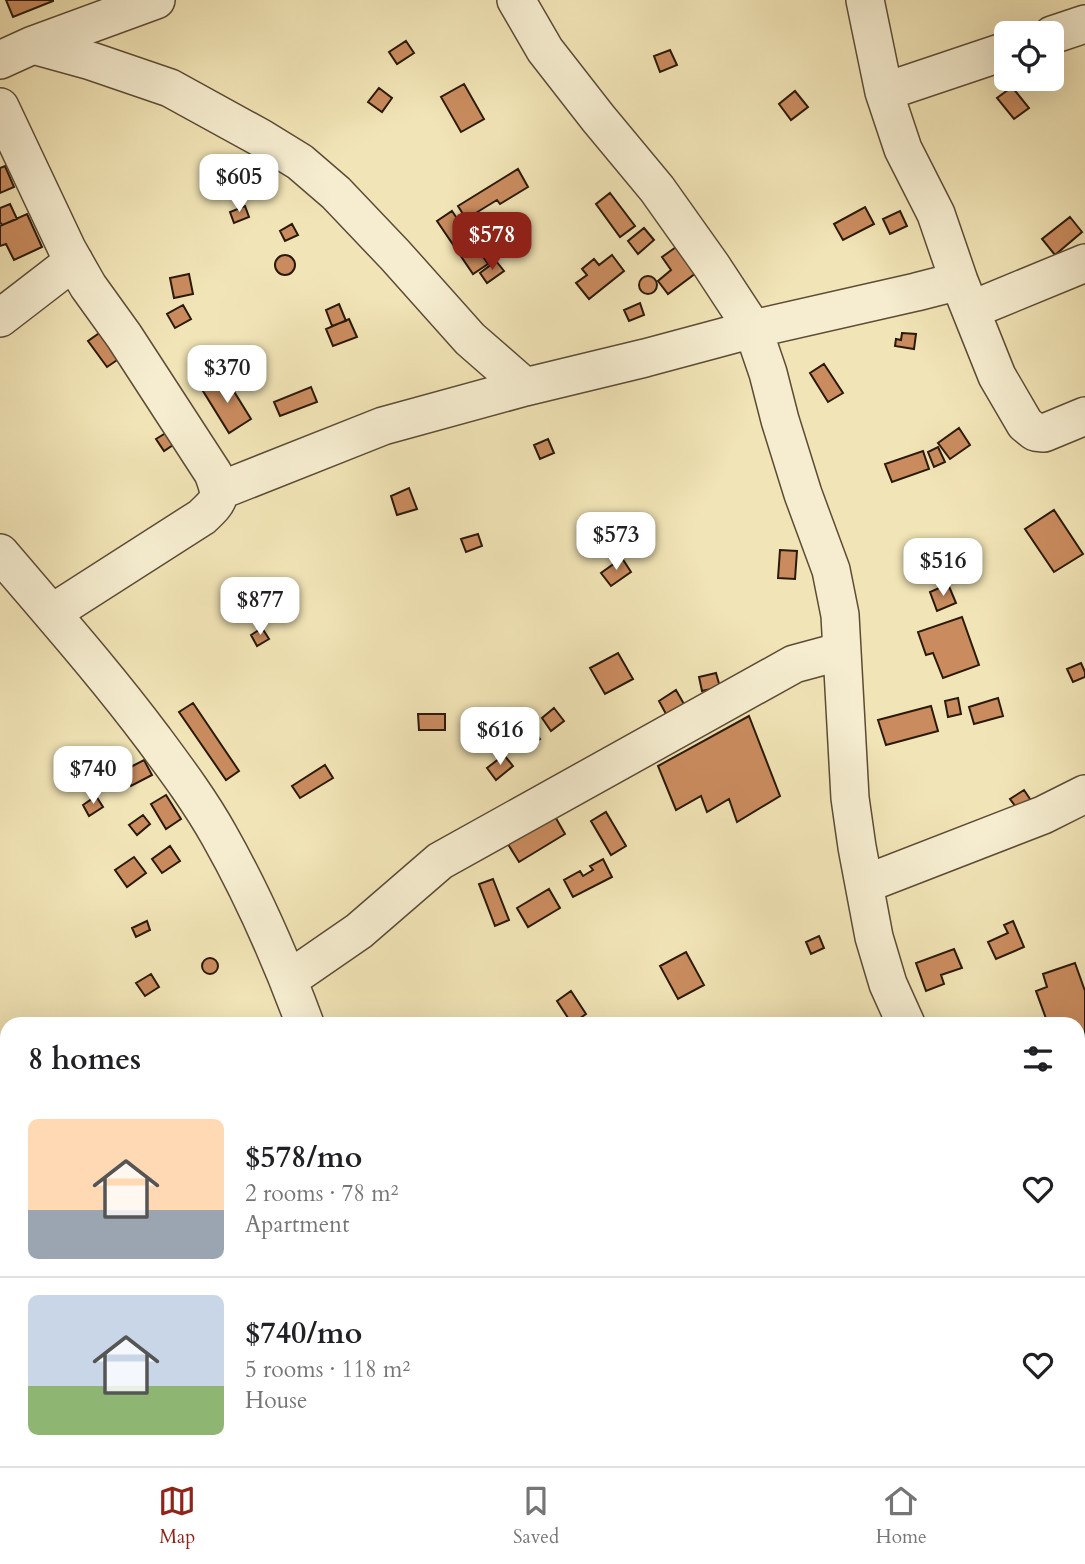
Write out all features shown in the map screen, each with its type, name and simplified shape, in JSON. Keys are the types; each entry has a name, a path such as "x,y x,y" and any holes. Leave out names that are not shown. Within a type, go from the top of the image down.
{"street":[{"path":"0,60 33,45 156,0"},
{"path":"516,0 545,50 657,189 753,329 803,494 831,570 840,615 850,798 857,848 874,937 888,984 903,1017"},
{"path":"865,0 884,92 903,149 936,214 997,376 1025,424 1035,432 1044,433 1085,416"},
{"path":"1064,31 1085,24"},
{"path":"33,45 92,61 170,88 300,162 344,202 470,340 525,387"},
{"path":"884,92 994,55"},
{"path":"0,107 88,286 124,336 213,473 219,491 214,505 202,517 52,613"},
{"path":"0,318 74,261"},
{"path":"219,491 383,426 525,387 753,329 916,292 965,295 1085,263"},
{"path":"0,553 52,613 175,767 218,833 251,896 302,1017"},
{"path":"288,979 359,931 440,861 794,664 842,651"},
{"path":"865,884 1043,815 1085,794"}],"building":[{"path":"6,0 53,0 53,1 13,17"},
{"path":"406,41 414,53 397,64 389,52"},
{"path":"670,50 677,65 660,72 654,56"},
{"path":"464,84 484,119 461,132 441,97"},
{"path":"379,88 392,98 382,112 368,102"},
{"path":"795,91 808,107 791,120 779,104"},
{"path":"1007,91 1015,91 1029,108 1014,119 997,98"},
{"path":"5,166 14,187 0,193 0,168"},
{"path":"518,169 528,187 500,204 497,200 466,219 458,206"},
{"path":"610,193 635,226 620,237 596,204"},
{"path":"10,204 17,219 2,225 0,208"},
{"path":"245,206 249,217 234,223 230,212"},
{"path":"865,207 874,224 843,240 834,224"},
{"path":"452,211 488,264 473,274 437,221"},
{"path":"900,211 907,226 890,234 883,219"},
{"path":"27,214 42,247 14,260 6,244 0,246 0,226"},
{"path":"1070,217 1082,232 1055,255 1042,239"},
{"path":"292,224 298,235 285,241 280,231"},
{"path":"644,228 654,240 638,254 628,241"},
{"path":"676,247 696,273 668,294 658,281 671,270 662,257"},
{"path":"285,255 292,258 295,265 292,272 285,275 278,272 275,265 278,258"},
{"path":"612,255 624,271 589,299 576,283 587,275 582,269 594,259 599,265"},
{"path":"496,261 504,271 487,283 480,273"},
{"path":"189,274 193,294 174,298 170,278"},
{"path":"648,276 654,279 657,285 654,291 648,294 642,291 639,285 642,279"},
{"path":"640,303 644,315 629,321 624,310"},
{"path":"339,304 346,321 332,326 326,310"},
{"path":"183,305 191,319 175,328 167,314"},
{"path":"349,319 357,337 333,346 326,329"},
{"path":"108,327 126,354 107,367 88,341"},
{"path":"902,333 916,334 914,349 895,346 896,339 901,340"},
{"path":"824,364 843,393 828,402 810,373"},
{"path":"225,377 251,419 229,433 203,391"},
{"path":"311,387 317,402 280,416 274,402"},
{"path":"174,428 182,439 164,451 156,439"},
{"path":"959,428 970,445 950,459 938,443"},
{"path":"548,439 554,453 540,459 534,445"},
{"path":"938,447 945,462 934,467 928,452"},
{"path":"923,451 929,469 892,482 885,464"},
{"path":"409,488 417,509 397,515 391,496"},
{"path":"1054,510 1083,554 1054,572 1025,529"},
{"path":"478,534 482,546 466,552 461,539"},
{"path":"780,550 797,551 795,579 778,578"},
{"path":"622,558 631,572 611,586 601,573"},
{"path":"948,584 956,603 937,611 930,592"},
{"path":"962,617 979,665 943,678 933,653 926,655 918,632"},
{"path":"262,628 269,639 257,646 251,635"},
{"path":"618,653 633,679 605,694 590,668"},
{"path":"1081,663 1085,677 1073,682 1067,669"},
{"path":"716,673 720,687 702,691 699,677"},
{"path":"676,690 684,704 666,714 659,701"},
{"path":"958,698 961,714 948,717 945,701"},
{"path":"998,698 1003,716 974,724 969,707"},
{"path":"193,703 239,771 226,780 179,712"},
{"path":"931,706 938,731 886,745 878,720"},
{"path":"554,708 564,721 551,731 542,718"},
{"path":"418,714 445,714 445,730 419,730"},
{"path":"749,716 780,796 737,822 729,799 707,812 701,796 676,810 658,766"},
{"path":"533,730 540,739 523,751 516,742"},
{"path":"103,750 112,763 97,773 88,759"},
{"path":"504,755 513,766 496,780 487,768"},
{"path":"144,760 152,775 131,786 123,771"},
{"path":"325,765 333,778 300,798 292,786"},
{"path":"1024,790 1034,805 1021,814 1010,799"},
{"path":"166,795 181,819 166,829 151,804"},
{"path":"96,796 103,807 89,816 83,805"},
{"path":"606,812 626,846 611,855 591,821"},
{"path":"553,813 565,834 519,862 506,841"},
{"path":"143,815 150,824 137,835 129,825"},
{"path":"170,846 180,861 162,873 152,859"},
{"path":"134,857 146,873 127,887 115,870"},
{"path":"603,859 612,877 573,897 564,880 580,871 583,876 593,870 590,866"},
{"path":"493,879 509,920 495,926 479,884"},
{"path":"549,889 560,908 528,927 517,908"},
{"path":"147,921 150,930 136,937 132,928"},
{"path":"1013,921 1024,947 996,959 988,942 1008,933 1004,925"},
{"path":"819,936 824,948 811,954 806,942"},
{"path":"954,949 962,968 941,975 944,984 926,991 916,963"},
{"path":"686,952 704,985 678,999 660,966"},
{"path":"210,958 216,960 216,972 210,974 204,972 202,966 204,960"},
{"path":"1075,963 1085,991 1085,1017 1045,1017 1036,991 1047,987 1043,974"},
{"path":"151,974 159,987 145,996 136,983"},
{"path":"571,991 586,1014 582,1017 567,1017 557,1001"}]}
